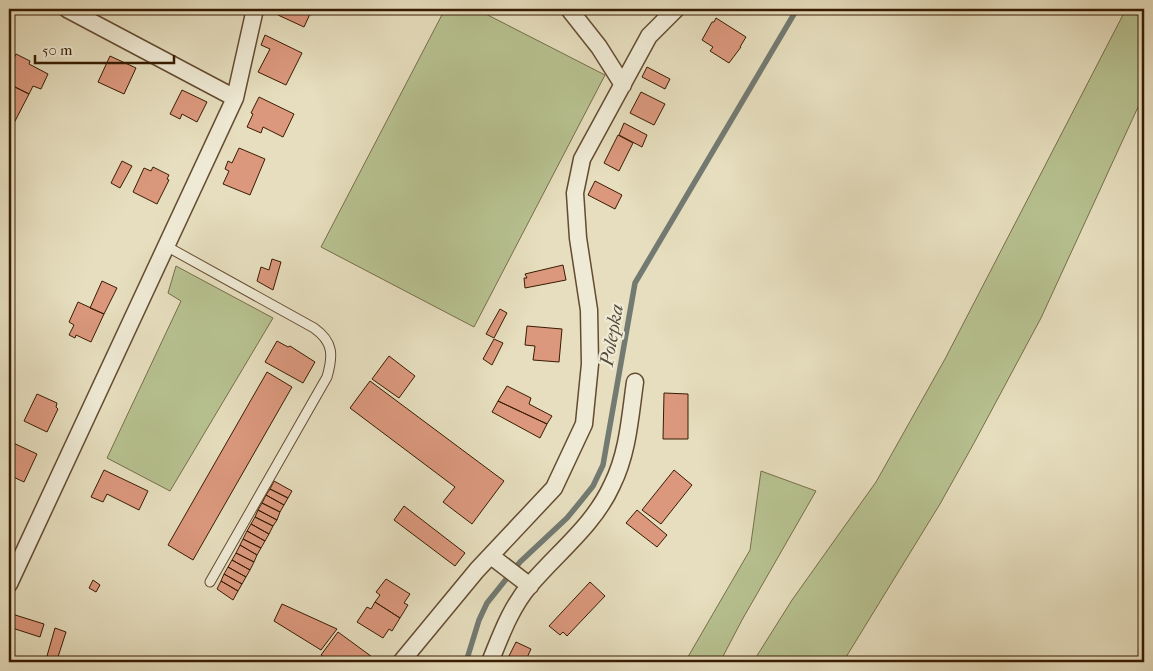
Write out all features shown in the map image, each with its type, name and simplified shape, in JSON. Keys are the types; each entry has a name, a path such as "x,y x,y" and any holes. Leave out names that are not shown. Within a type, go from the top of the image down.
{"street":[{"path":"67,9 235,98"},
{"path":"9,584 235,98 255,9"},
{"path":"568,9 599,47 623,85"},
{"path":"401,662 477,570 496,560 554,488 584,424 590,364 589,319 578,238 575,193 582,159 648,36 676,9"},
{"path":"490,662 519,600 525,582 580,532 599,509 612,486 619,471 624,451 635,382"},
{"path":"496,560 525,582"}],"lane":[{"path":"166,246 314,328 323,334 328,342 330,352 331,363 326,377 210,582"}],"green space":[{"path":"445,9 476,9 605,75 474,327 321,247"},
{"path":"1126,9 1144,9 1144,94 1041,318 940,504 843,662 753,662 792,600 876,482 945,359"},
{"path":"176,266 273,318 170,491 107,458 181,301 168,293"},
{"path":"761,471 816,491 720,662 685,662 750,550"}],"building":[{"path":"280,9 315,9 312,15 310,14 304,27 278,15"},
{"path":"716,18 746,37 729,63 710,51 713,47 702,40"},
{"path":"265,35 302,53 286,85 258,72 270,49 261,45"},
{"path":"16,54 30,61 29,64 48,74 41,89 33,86 29,94 9,84 9,69"},
{"path":"110,56 136,68 124,94 98,82"},
{"path":"647,67 670,79 665,89 642,77"},
{"path":"9,84 29,94 14,123 9,121"},
{"path":"182,90 207,102 197,122 182,114 180,119 170,114"},
{"path":"641,92 665,104 654,125 630,113"},
{"path":"259,97 294,114 283,137 263,127 261,133 247,127"},
{"path":"624,123 647,135 642,147 619,135"},
{"path":"618,135 633,143 619,171 604,163"},
{"path":"239,148 265,159 250,195 223,184 229,171 225,169 228,161 232,163"},
{"path":"122,161 132,166 120,188 111,183"},
{"path":"153,167 169,175 167,179 169,180 157,204 133,192 144,168 151,171"},
{"path":"595,181 622,195 615,209 588,195"},
{"path":"272,259 281,262 273,290 257,281 261,267 269,270"},
{"path":"563,265 566,280 525,288 524,278 527,278 525,274"},
{"path":"102,281 117,288 104,314 90,308"},
{"path":"78,302 104,314 91,342 76,335 75,338 69,335 74,325 69,322"},
{"path":"500,309 507,313 494,338 486,334"},
{"path":"527,326 562,329 559,362 533,360 535,346 525,345"},
{"path":"494,339 503,343 492,365 483,359"},
{"path":"277,341 288,347 290,346 315,362 303,383 265,362"},
{"path":"389,356 415,376 399,398 372,379"},
{"path":"267,372 292,387 193,560 168,545"},
{"path":"370,381 504,481 472,524 443,502 455,487 350,408"},
{"path":"507,386 531,398 529,404 552,416 547,424 498,401"},
{"path":"664,393 688,394 688,439 663,439"},
{"path":"37,394 57,403 56,407 58,409 47,432 24,421"},
{"path":"498,401 547,424 540,438 492,412"},
{"path":"9,441 37,454 24,482 9,475"},
{"path":"104,470 148,491 139,510 107,494 103,502 91,497"},
{"path":"674,470 692,485 661,524 642,510"},
{"path":"274,481 292,491 288,498 270,489"},
{"path":"270,489 288,498 284,505 266,495"},
{"path":"266,495 284,505 280,512 262,503"},
{"path":"262,503 280,512 277,520 258,510"},
{"path":"404,506 465,553 455,566 394,520"},
{"path":"258,510 277,520 273,526 255,517"},
{"path":"637,510 667,535 657,547 626,523"},
{"path":"255,517 273,526 269,534 251,524"},
{"path":"251,524 269,534 265,541 247,531"},
{"path":"247,531 265,541 261,548 243,539"},
{"path":"243,539 261,548 257,555 240,545"},
{"path":"240,545 257,555 254,562 236,553"},
{"path":"236,553 254,562 250,570 232,560"},
{"path":"232,560 250,570 246,577 228,567"},
{"path":"228,567 246,577 242,584 224,574"},
{"path":"224,574 242,584 238,591 221,581"},
{"path":"386,579 410,594 404,603 408,605 400,618 375,602 380,595 376,592"},
{"path":"93,580 100,585 96,592 89,588"},
{"path":"221,581 238,591 233,600 217,589"},
{"path":"590,582 605,596 567,636 563,632 560,635 549,626"},
{"path":"375,602 400,618 392,631 389,629 383,638 357,622 367,607 371,609"},
{"path":"282,604 337,629 321,650 274,621"},
{"path":"12,614 44,624 40,637 9,627"},
{"path":"55,628 66,632 57,660 47,656"},
{"path":"338,632 379,662 332,662 321,655"},
{"path":"516,642 531,649 525,662 506,662"}],"waterway":[{"name":"Polepka","path":"466,662 479,620 487,603 520,562 567,518 593,486 603,465 635,283 797,9"}]}
